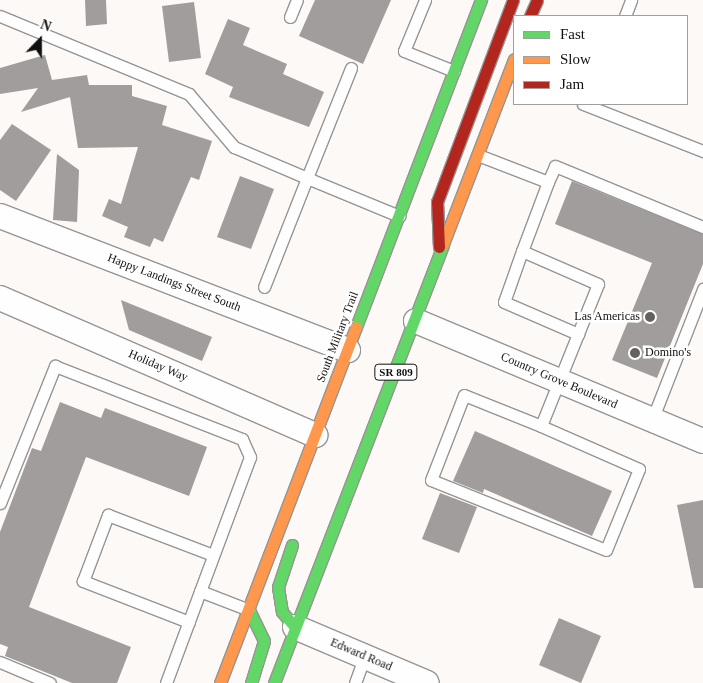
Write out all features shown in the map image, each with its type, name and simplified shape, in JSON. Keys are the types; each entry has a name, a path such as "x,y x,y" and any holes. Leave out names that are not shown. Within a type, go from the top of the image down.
{"main road":[{"name":"South Military Trail","path":"220,683 481,0"},
{"path":"439,259 437,202 513,0"},
{"path":"530,15 536,0"},
{"name":"SR 809","path":"274,683 416,321 478,155 511,75"},
{"path":"302,503 306,458"},
{"path":"295,627 282,612 278,587 297,531"},
{"path":"249,610 264,641 251,683"}],"street":[{"name":"Happy Landings Street South","path":"0,216 348,350"},
{"name":"Holiday Way","path":"0,298 316,434"},
{"name":"Country Grove Boulevard","path":"416,321 703,441"},
{"name":"Edward Road","path":"295,627 427,683"}],"lane":[{"path":"290,17 297,0"},
{"path":"425,0 404,51 454,71"},
{"path":"625,15 631,0"},
{"path":"0,16 189,94 234,147 399,216"},
{"path":"264,286 351,68"},
{"path":"588,105 703,152"},
{"path":"478,155 548,182"},
{"path":"578,334 504,302 555,166 703,227"},
{"path":"522,251 598,284 541,426"},
{"path":"652,420 703,289"},
{"path":"0,503 56,366 242,439 250,457 166,683"},
{"path":"464,395 541,426 639,469 606,550 431,480 464,395"},
{"path":"188,622 83,581 108,515 213,555"},
{"path":"200,590 249,610"},
{"path":"355,683 365,656"},
{"path":"0,662 50,683"}],"building":[{"path":"85,0 106,0 107,24 86,26"},
{"path":"315,0 391,0 363,64 299,36"},
{"path":"194,2 201,58 169,62 162,6"},
{"path":"228,19 250,28 243,45 287,64 283,74 324,92 309,127 229,97 233,87 205,74"},
{"path":"45,55 52,80 87,75 89,85 132,85 132,96 167,106 162,125 212,141 199,180 191,177 163,242 154,238 150,247 124,237 128,227 102,216 109,199 121,204 138,147 78,148 70,97 21,112 38,88 0,94 0,68"},
{"path":"12,124 51,150 16,201 0,190 0,140"},
{"path":"57,154 79,170 77,222 53,220"},
{"path":"240,176 274,189 251,249 217,237"},
{"path":"572,181 703,234 703,264 657,378 612,360 652,263 555,224"},
{"path":"121,300 212,337 202,361 129,330"},
{"path":"60,402 101,418 105,408 207,447 189,496 86,457 29,607 131,647 117,683 72,683 5,656 8,647 0,644 0,532 32,448 41,451"},
{"path":"475,431 612,491 592,536 484,489 483,493 453,481"},
{"path":"440,493 477,507 459,553 422,539"},
{"path":"703,500 703,588 694,588 677,505"},
{"path":"559,618 601,636 581,683 539,665"}],"traffic: fast":[{"path":"356,327 481,0"},
{"path":"274,683 443,244"},
{"path":"292,545 278,587 282,612 295,627"},
{"path":"249,610 264,641 251,683"}],"traffic: slow":[{"path":"443,244 513,62"},
{"path":"220,683 356,327"}],"traffic: jam":[{"path":"439,247 437,202 513,0"},
{"path":"530,15 537,0"}],"place":[{"name":"Las Americas","path":"650,317"},
{"name":"Domino's","path":"635,353"}]}
